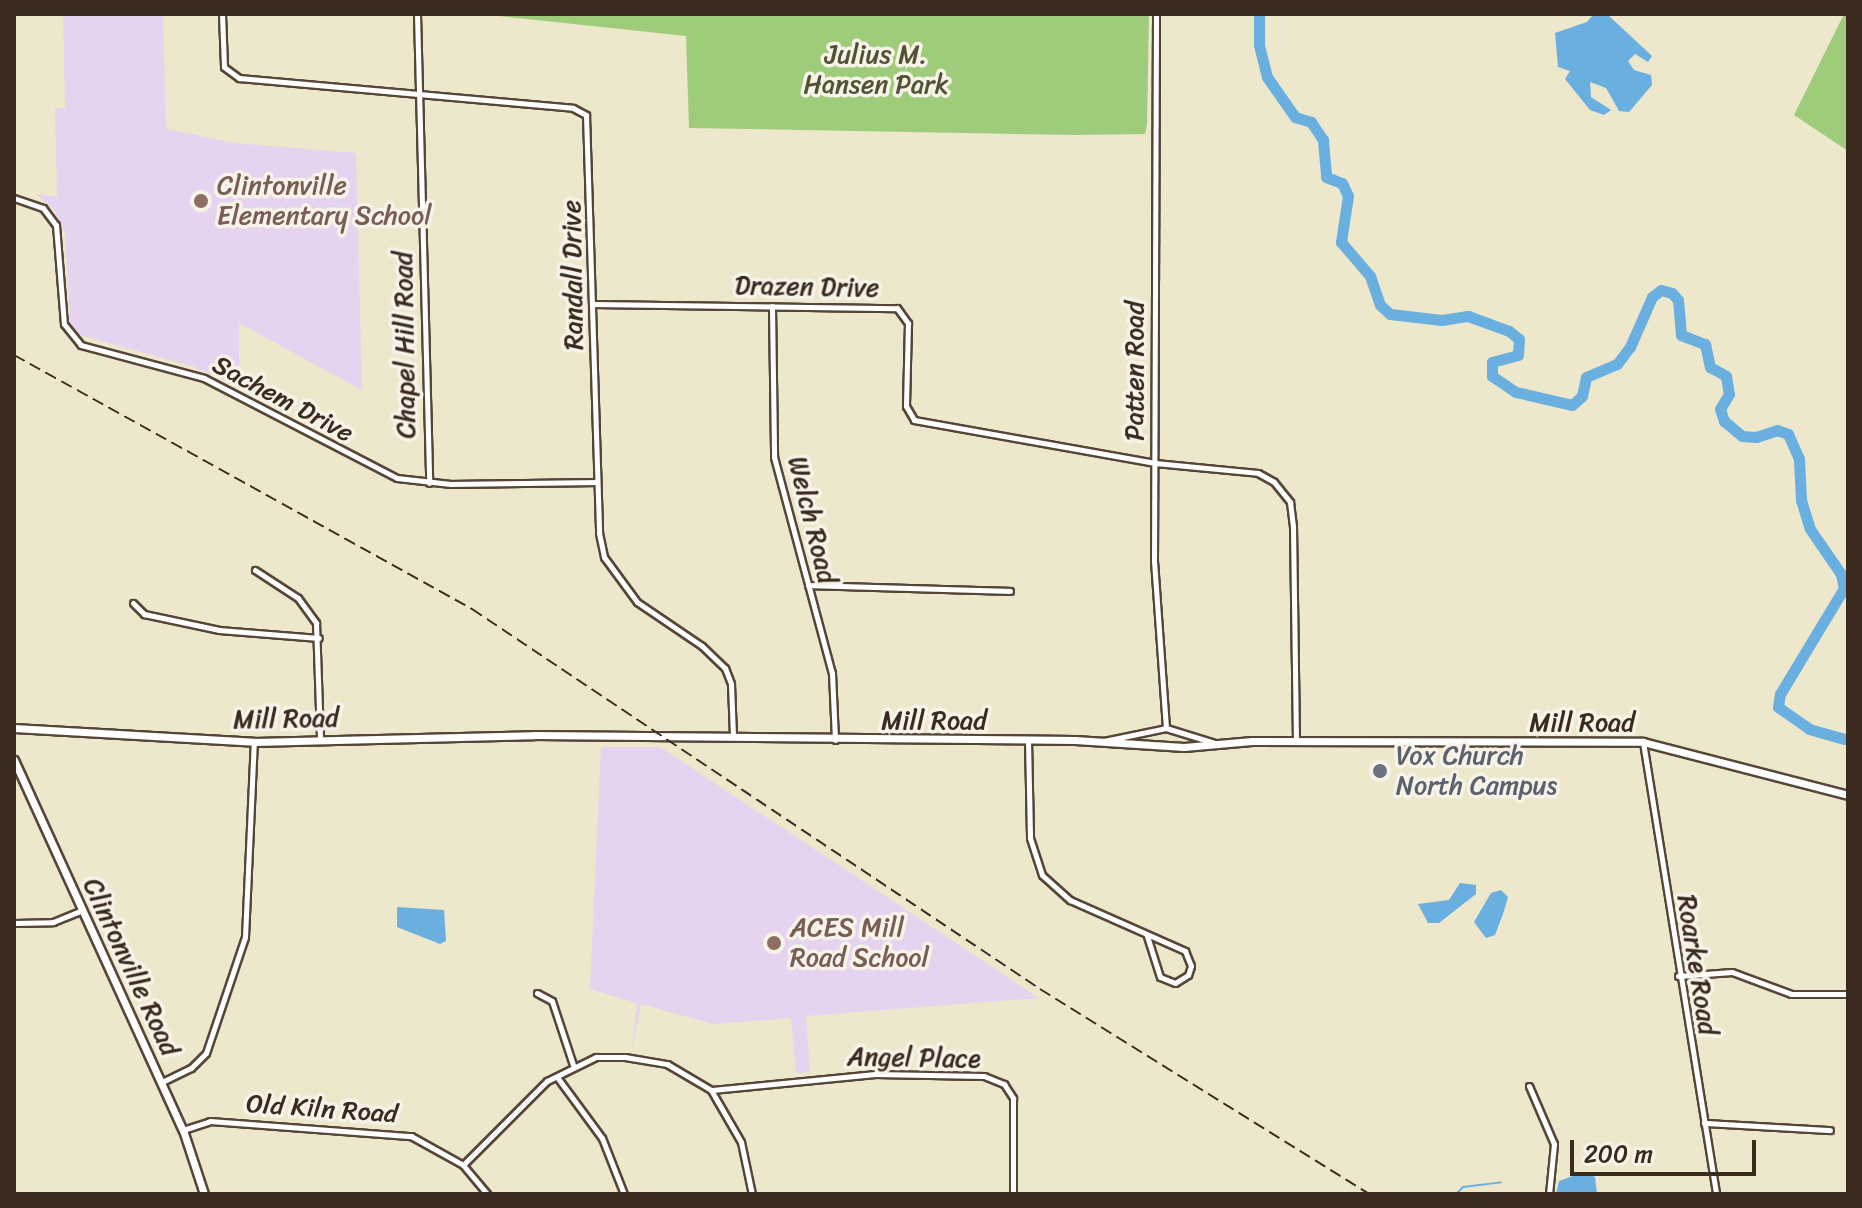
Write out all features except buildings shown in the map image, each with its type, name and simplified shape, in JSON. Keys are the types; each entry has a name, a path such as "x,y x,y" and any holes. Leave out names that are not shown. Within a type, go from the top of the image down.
{"street":[{"name":"Randall Drive","path":"222,14 223,57 230,75 573,108 586,115 599,533 613,574 637,602 702,646 725,668 731,684 733,738"},
{"name":"Chapel Hill Road","path":"417,14 429,483"},
{"name":"Patten Road","path":"1156,14 1155,594 1166,728"},
{"name":"Sachem Drive","path":"14,198 43,208 56,225 64,324 77,342 204,378 374,470 429,483 597,482"},
{"name":"Drazen Drive","path":"593,304 897,308 905,313 906,406 914,420 1155,463"},
{"name":"Welch Road","path":"772,306 774,457 832,673 835,741"},
{"path":"1155,463 1258,473 1274,482 1290,502 1296,742"},
{"path":"255,570 298,598 316,623 319,638 320,739"},
{"path":"808,585 1010,591"},
{"path":"133,603 144,614 219,630 319,638"},
{"name":"Mill Road","path":"14,728 254,742 320,739 733,738 1219,745 1296,742 1643,742 1848,795"},
{"path":"1099,742 1166,728 1219,745"},
{"path":"1028,740 1030,838 1042,875 1070,900 1185,951 1191,966 1188,975 1175,983 1160,977 1147,936"},
{"path":"162,1082 191,1068 206,1053 245,937 254,742"},
{"name":"Roarke Road","path":"1643,742 1678,976 1716,1194"},
{"name":"Clintonville Road","path":"14,760 162,1082 183,1130 204,1194"},
{"path":"14,923 53,922 82,910"},
{"path":"1678,976 1732,972 1791,994 1848,994"},
{"path":"537,993 552,1001 573,1065"},
{"path":"463,1165 535,1090 573,1065 596,1057 667,1064 711,1090 741,1142 752,1194"},
{"name":"Angel Place","path":"711,1090 875,1074 984,1076 1004,1084 1013,1098 1013,1194"},
{"path":"557,1077 602,1138 624,1194"},
{"path":"1529,1086 1554,1144 1549,1194"},
{"name":"Old Kiln Road","path":"183,1130 210,1121 388,1132 426,1141 463,1165 487,1194"},
{"path":"1704,1123 1830,1130"}],"shaded area":[{"name":"Clintonville Elementary School","path":"63,14 163,14 166,129 234,143 356,153 362,390 239,323 239,387 192,366 76,334 70,322 65,232 55,211 36,194 57,197 55,109 65,108"},
{"name":"ACES Mill Road School","path":"601,747 660,747 1039,998 806,1016 810,1072 796,1073 791,1018 713,1024 641,1004 632,1051 637,1003 590,989"}],"green space":[{"name":"Julius M. Hansen Park","path":"480,14 1149,14 1147,125 1145,134 1074,135 689,128 686,36"},
{"path":"1844,14 1848,14 1848,151 1794,115"}],"water":[{"path":"1594,14 1607,14 1652,56 1648,62 1635,54 1628,61 1634,70 1651,75 1652,85 1629,112 1619,111 1606,88 1590,82 1591,97 1611,110 1604,115 1590,110 1565,79 1570,71 1558,67 1555,33 1587,22"},
{"path":"1460,883 1476,885 1476,894 1439,923 1428,923 1418,904 1449,900"},
{"path":"1501,890 1508,897 1503,914 1495,935 1486,938 1474,922 1491,893"},
{"path":"397,907 444,910 446,941 440,944 397,927"},
{"path":"1584,1172 1595,1177 1597,1194 1556,1194 1559,1181"}],"waterway":[{"path":"1259,14 1259,45 1267,77 1295,117 1311,122 1323,140 1326,177 1342,183 1348,196 1341,242 1370,276 1380,305 1390,314 1442,320 1468,316 1509,331 1519,339 1518,355 1492,362 1492,376 1516,392 1572,405 1582,396 1586,377 1617,364 1630,347 1652,297 1661,290 1672,293 1678,300 1681,335 1705,344 1710,367 1726,376 1729,394 1720,409 1724,421 1742,436 1756,437 1777,430 1788,434 1799,459 1801,500 1810,529 1841,574 1844,588 1780,694 1778,707 1809,729 1848,740"},
{"path":"1456,1194 1463,1187 1501,1182"}],"railway":[{"path":"14,355 472,609 1040,989 1369,1194"}],"place":[{"name":"Clintonville Elementary School","path":"201,201"},
{"name":"Vox Church North Campus","path":"1380,771"},
{"name":"ACES Mill Road School","path":"774,943"}]}
